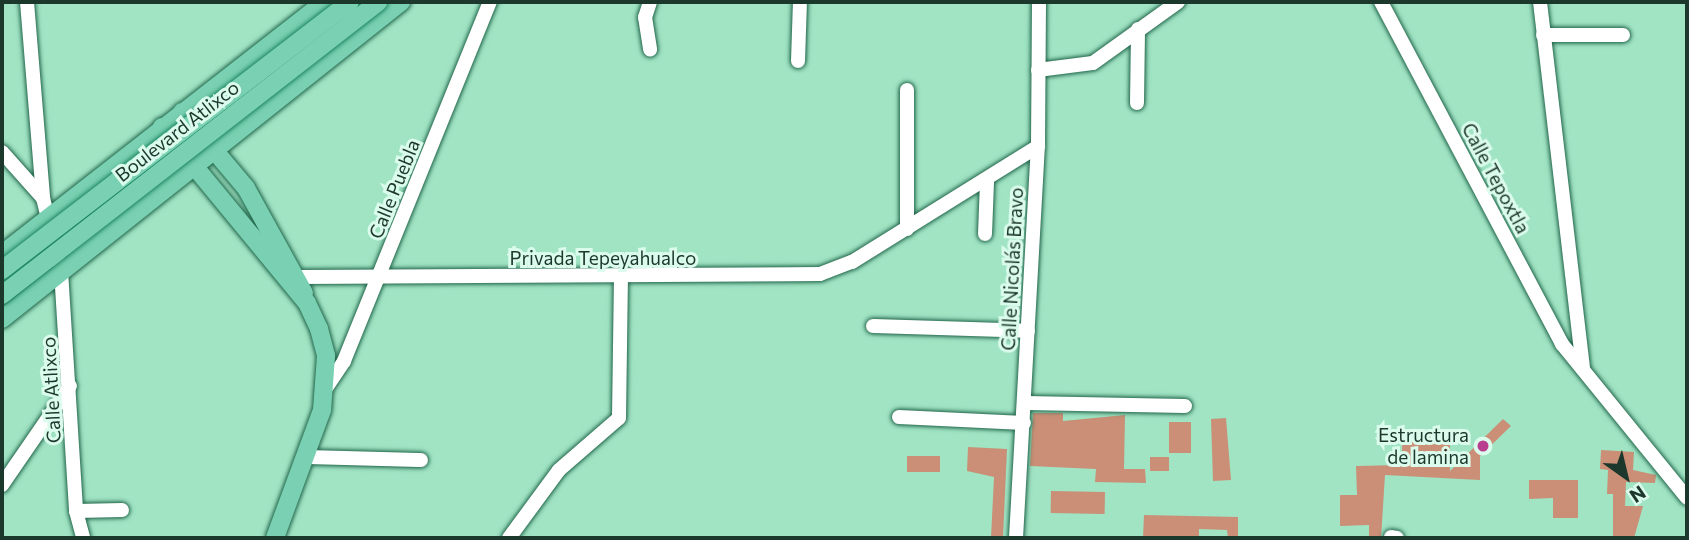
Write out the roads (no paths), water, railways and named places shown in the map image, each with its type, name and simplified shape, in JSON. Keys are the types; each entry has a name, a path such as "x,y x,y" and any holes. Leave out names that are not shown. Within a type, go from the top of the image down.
{"main road":[{"path":"2,254 46,217 325,2"},
{"path":"2,270 350,2"},
{"name":"Boulevard Atlixco","path":"2,295 378,2"},
{"path":"2,319 401,2"},
{"path":"249,61 252,86 270,108"},
{"path":"181,112 234,171 307,303 326,356 327,387 275,538"},
{"path":"162,127 294,281"},
{"path":"234,171 230,152 245,127"}],"street":[{"name":"Calle Atlixco","path":"27,2 46,173 43,198 61,271 76,511 83,538"},
{"name":"Calle Puebla","path":"327,387 379,277 490,2"},
{"path":"650,2 645,17 650,50"},
{"path":"798,61 800,2"},
{"name":"Calle Nicolás Bravo","path":"1016,538 1038,146 1039,2"},
{"path":"1038,70 1093,63 1178,2"},
{"name":"Calle Tepoxtla","path":"1381,2 1562,344 1687,498"},
{"path":"1541,2 1583,368"},
{"path":"1137,103 1138,29"},
{"path":"1543,35 1623,35"},
{"path":"907,90 907,229"},
{"name":"Privada Tepeyahualco","path":"294,281 379,277 621,278 820,274 907,229 987,181 1038,146"},
{"path":"2,152 43,198"},
{"path":"985,233 987,181"},
{"path":"509,538 559,470 619,418 621,278"},
{"path":"873,326 1028,331"},
{"path":"2,485 70,386"},
{"path":"1025,403 1185,406"},
{"path":"899,417 1024,424"},
{"path":"305,457 421,460"},
{"path":"76,511 122,510"}],"place":[{"name":"Estructura de lamina","path":"1483,446"}]}
